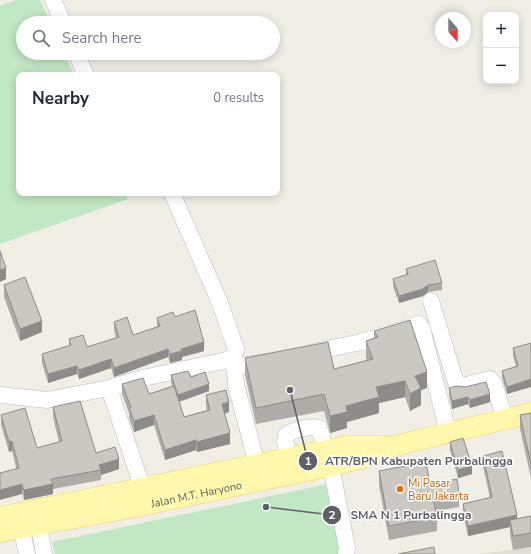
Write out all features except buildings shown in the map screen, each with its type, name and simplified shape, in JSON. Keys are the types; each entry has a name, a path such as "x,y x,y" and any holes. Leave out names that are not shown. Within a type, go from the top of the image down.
{"main road":[{"name":"Jalan M.T. Haryono","path":"20,521 134,507 329,458 363,444 390,447 531,413"},
{"name":"Jalan M.T. Haryono","path":"0,532 20,521 143,489 288,459 329,458"}],"street":[{"path":"53,0 60,16"},
{"path":"79,60 85,72"},
{"path":"173,196 220,303 236,350 234,362 236,385 257,465"},
{"path":"431,301 456,384 463,386 490,379 494,384 505,419"},
{"path":"0,395 47,400 109,388 143,378 221,362 288,357 361,342 419,324 448,433"},
{"path":"109,388 143,489"},
{"path":"288,459 285,441 286,435 290,432 314,427 319,428 329,458 347,548 346,554"},
{"path":"20,521 27,554"},
{"path":"20,521 44,554"}],"shaded area":[{"path":"531,547 531,554 479,554 513,550"}],"green space":[{"path":"16,0 40,0 48,16 16,16 16,60 67,60 73,72 16,72 16,196 126,196 128,199 0,244 0,6"},
{"path":"328,484 341,552 339,554 55,554 52,542"}],"place":[{"name":"ATR/BPN Kabupaten Purbalingga","path":"290,390"},
{"name":"Mi Pasar Baru Jakarta","path":"400,489"},
{"name":"SMA N 1 Purbalingga","path":"266,507"}]}
